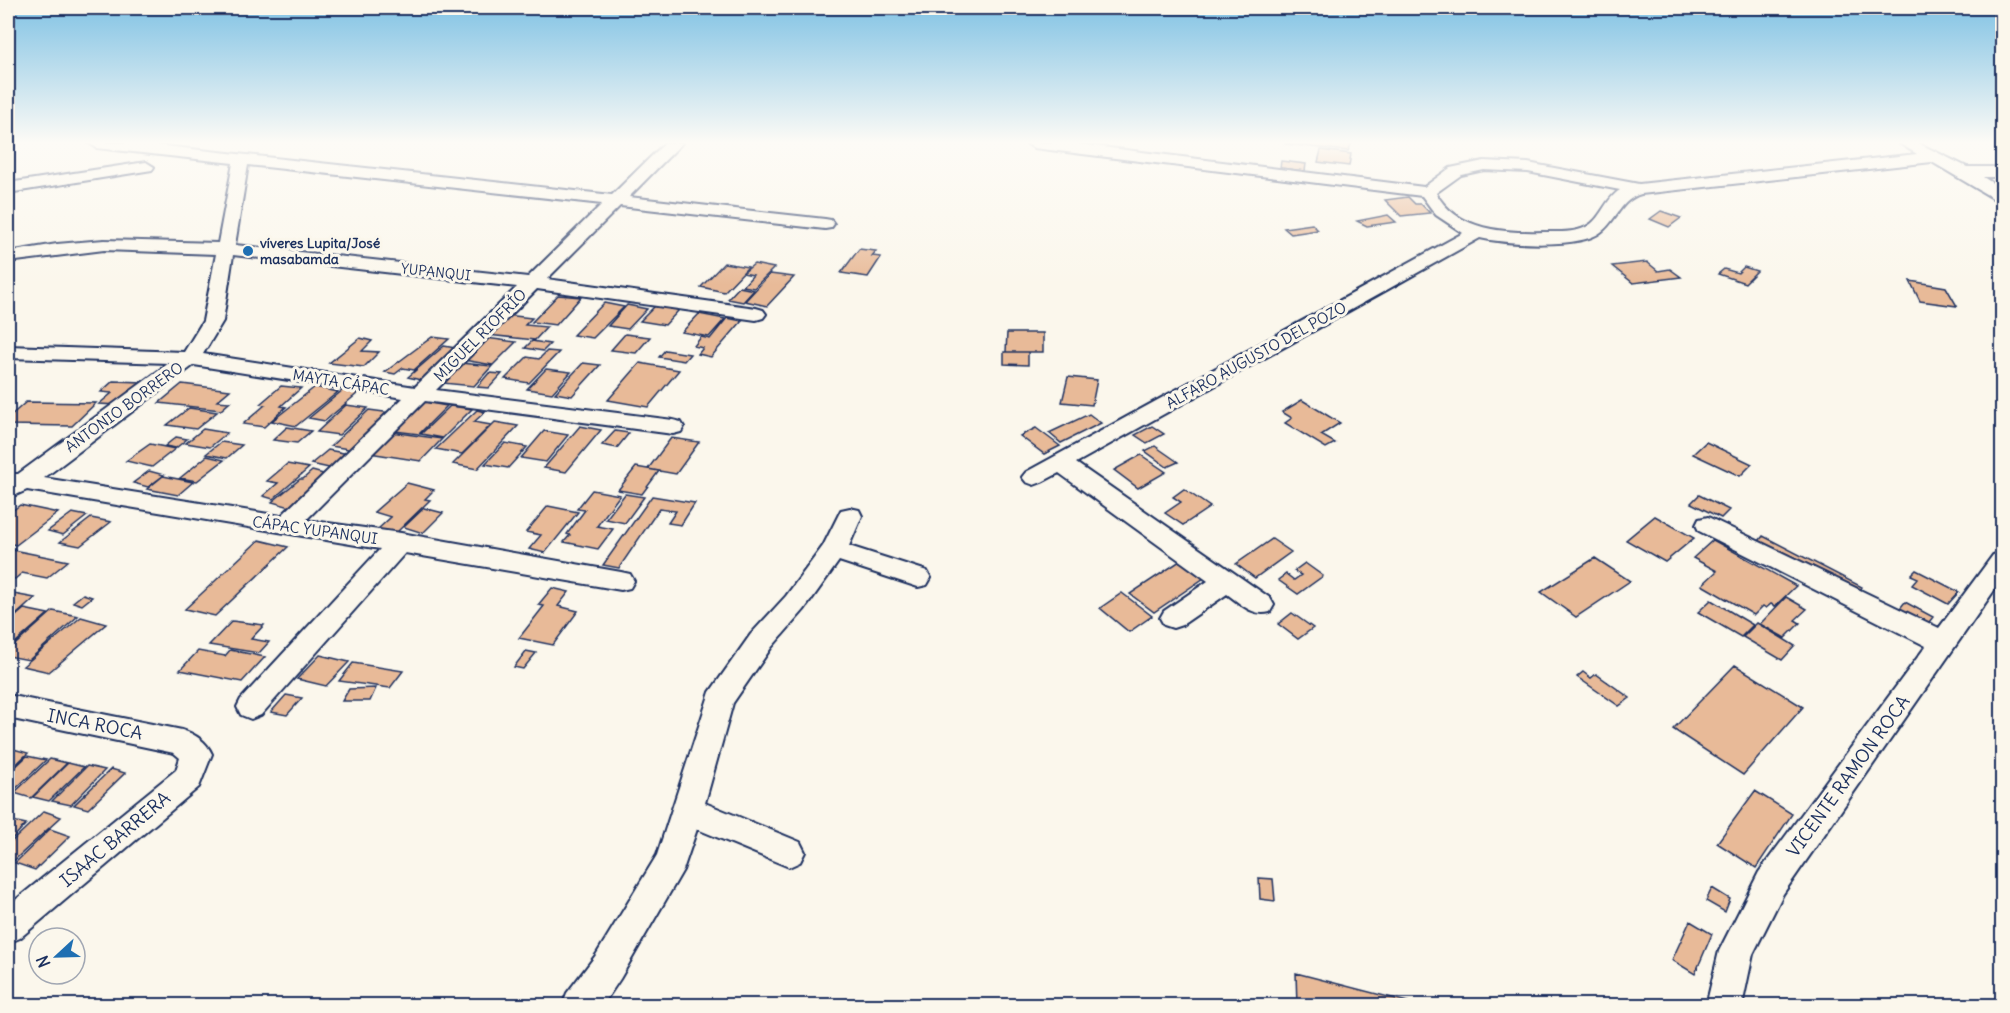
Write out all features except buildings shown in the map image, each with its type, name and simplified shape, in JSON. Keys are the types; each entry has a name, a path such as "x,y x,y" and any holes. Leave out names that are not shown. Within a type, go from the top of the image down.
{"street":[{"name":"ANTONIO BORRERO","path":"13,485 190,358 213,321 236,190"},
{"path":"525,190 825,224"},
{"name":"MIGUEL RIOFRÍO","path":"286,526 626,190"},
{"path":"1414,190 1428,192 1437,208 1478,232 1548,238 1569,237 1596,230 1620,197 1636,190"},
{"name":"ALFARO AUGUSTO DEL POZO","path":"1034,477 1478,232"},
{"name":"YUPANQUI","path":"8,257 57,249 104,245 227,249 533,283 756,314"},
{"name":"MAYTA CÁPAC","path":"8,352 190,358 420,394 674,427"},
{"path":"1060,463 1261,605"},
{"name":"CÁPAC YUPANQUI","path":"13,485 401,542 621,581"},
{"path":"580,1005 608,967 672,860 720,700 762,641 795,603 834,550 850,516"},
{"path":"1708,525 1944,643"},
{"path":"251,707 401,542"},
{"path":"834,550 918,578"},
{"name":"VICENTE RAMON ROCA","path":"1724,1005 1736,951 1771,883 1944,643 1998,576"},
{"path":"1173,618 1227,581"},
{"name":"INCA ROCA","path":"8,706 182,741"},
{"name":"ISAAC BARRERA","path":"8,927 188,778 197,754 182,741"},
{"path":"686,810 789,852"}],"place":[{"name":"víveres Lupita/José masabamda","path":"248,251"}]}
